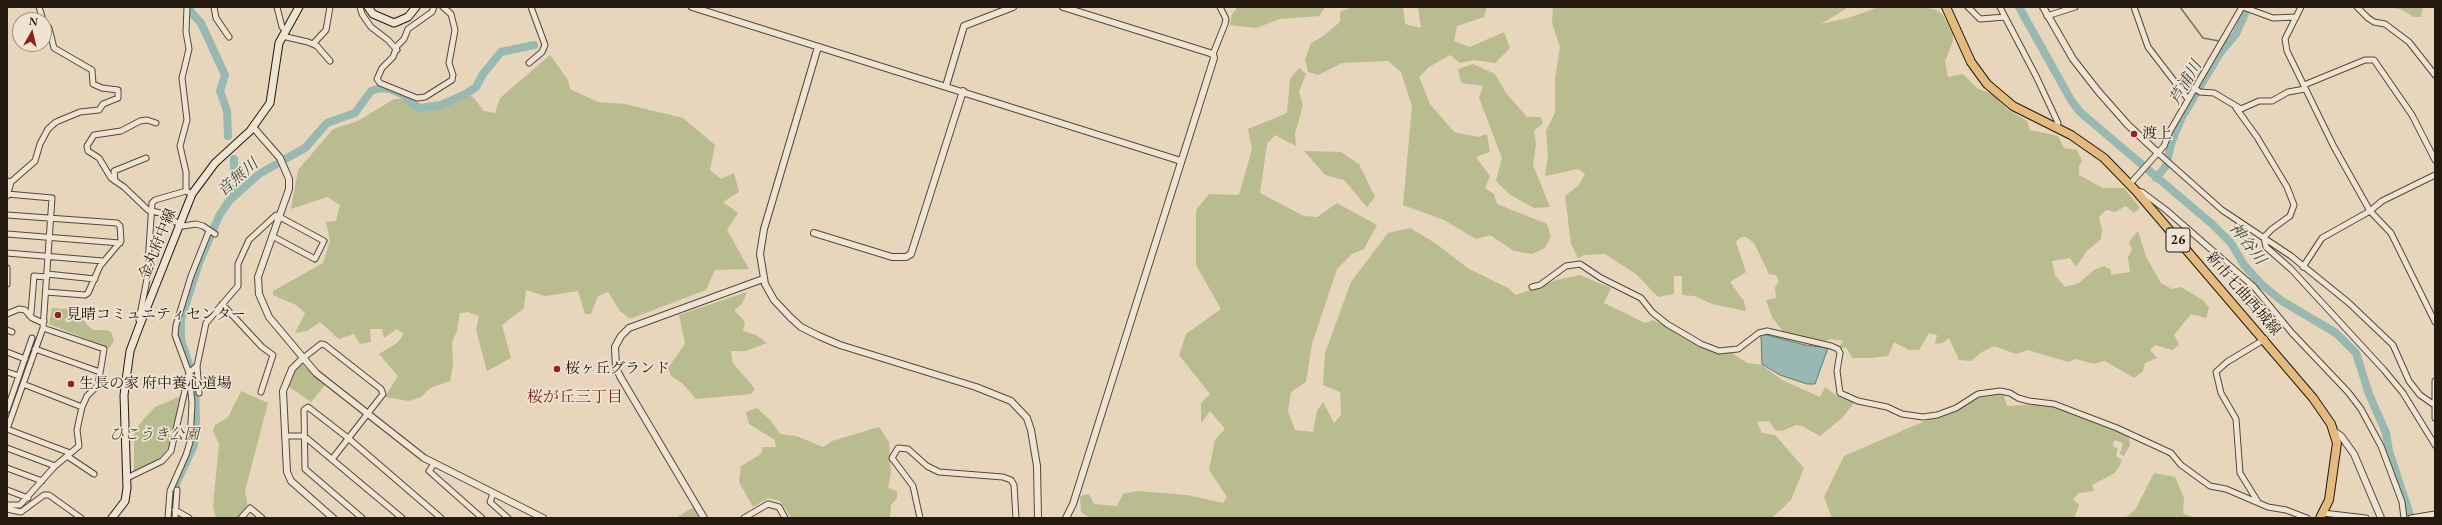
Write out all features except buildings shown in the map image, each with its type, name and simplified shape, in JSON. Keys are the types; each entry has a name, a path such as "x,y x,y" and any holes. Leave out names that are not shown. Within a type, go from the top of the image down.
{"main road":[{"name":"金丸府中線","path":"112,518 125,501 127,478 124,395 130,351 179,224 189,193 214,163 253,128 270,103 283,33 299,7"},
{"path":"368,7 373,14 381,20 394,23 408,17 416,7"},
{"name":"新市七曲西城線","path":"1946,7 1971,62 1987,84 2014,106 2057,127 2081,141 2104,158 2133,185 2265,339 2313,398 2335,432 2337,450 2329,500 2321,516"}],"street":[{"path":"139,327 147,279 151,210 155,200 189,193 180,146 187,120 182,78 189,49 186,32 187,7"},
{"path":"214,7 216,18 229,37"},
{"path":"277,7 283,33 313,44 330,61"},
{"path":"313,44 326,30 330,7"},
{"path":"360,7 362,14 371,27 397,50"},
{"path":"434,7 432,12 408,29 404,40 393,57 382,68 377,79 380,83 417,98 424,97 452,80 453,75 449,63 456,30 451,14 443,7"},
{"path":"529,63 542,52 545,46 531,7"},
{"path":"692,7 818,48 963,91 1181,161"},
{"path":"946,86 964,26 1012,7"},
{"path":"1063,7 1213,54"},
{"path":"1066,518 1073,504 1214,58 1213,54 1225,24 1226,19 1220,7"},
{"path":"1968,7 1980,19 2005,17"},
{"path":"2000,7 2058,123 2057,127"},
{"path":"2042,7 2073,59 2098,91 2128,125 2157,154 2165,159 2222,210 2264,237 2349,303 2393,345 2409,381 2420,395 2433,404"},
{"path":"2047,16 2075,7"},
{"path":"2134,7 2148,47 2188,99"},
{"path":"2301,7 2287,32 2284,43 2304,87 2370,211 2391,233 2435,322"},
{"path":"2357,7 2368,18 2374,22 2385,24 2408,42 2435,75"},
{"path":"2296,17 2273,18 2245,8 2197,90 2188,99 2157,154 2133,185 2166,210 2228,262 2254,287 2292,333 2348,392 2361,409 2381,446 2402,502 2404,518"},
{"path":"52,40 54,48 92,70 93,84 102,88 118,90 118,98 103,104 94,112 80,112 56,122 48,129 40,144 35,161 9,182 7,195 52,198 43,328 7,429 69,454 94,474"},
{"path":"818,48 764,229 760,254 763,279 774,300 790,317 802,327 819,336 840,345 976,387 1011,401 1026,418 1032,430 1037,466 1038,518"},
{"path":"2236,108 2241,109 2259,102 2272,101 2288,92 2304,87 2365,60 2374,60 2412,115 2435,160"},
{"path":"2197,90 2214,93 2236,108 2257,137 2287,187 2294,205 2290,216 2264,237"},
{"path":"814,233 892,257 906,257 911,254 963,91"},
{"path":"156,123 146,120 140,121 121,131 94,135 89,141 88,150 99,158 114,181 151,210 179,224 196,224 215,234"},
{"path":"253,128 280,158 289,179 289,189 259,269 258,294 269,317 302,359 316,373 434,464 543,518"},
{"path":"114,181 114,171 146,158"},
{"path":"2303,267 2322,238 2370,211 2382,201 2435,175"},
{"path":"7,215 116,224 122,231 120,243 103,260 93,286 85,295 46,292"},
{"path":"199,393 195,366 206,323 238,286 238,264 249,240 276,215 324,241 315,259 272,236"},
{"path":"168,518 170,492 190,442 192,403 189,373 175,335 176,325 191,276 209,231"},
{"path":"7,234 120,243"},
{"path":"2264,237 2266,246 2291,269 2403,393 2435,445"},
{"path":"7,253 103,260"},
{"path":"1532,287 1540,285 1566,266 1580,264 1601,278 1640,298 1652,312 1667,324 1702,344 1719,351 1738,349 1759,333 1766,331 1838,349 1840,353 1837,384 1840,393 1858,401 1887,407 1902,414 1923,417 1937,416 1956,408 1978,394 2005,391 2029,402 2054,404 2131,433 2171,453 2202,482 2226,488 2259,503 2307,518"},
{"path":"7,268 7,284"},
{"path":"29,315 31,312 34,276 47,275 95,279"},
{"path":"704,518 621,378 615,363 615,347 621,336 634,325 763,279"},
{"path":"222,304 257,343 273,355 261,392"},
{"path":"7,314 19,309 25,310 29,315 41,322 44,320"},
{"path":"8,507 20,505 28,498 55,466 79,446 77,430 82,407 87,396 98,385 104,349 43,328"},
{"path":"7,410 32,338"},
{"path":"2259,503 2240,473 2236,419 2221,393 2216,372 2227,362 2265,339"},
{"path":"332,458 383,394 382,390 325,345 321,344 292,369 284,391 286,464 290,481 333,518"},
{"path":"35,349 100,372"},
{"path":"7,352 25,359"},
{"path":"127,478 162,461 171,451 189,373 195,366"},
{"path":"7,372 19,376"},
{"path":"2435,381 2433,404 2435,418"},
{"path":"23,384 82,407"},
{"path":"7,391 13,394"},
{"path":"362,518 305,469 304,410 308,407 348,438 442,518"},
{"path":"2335,432 2341,436 2354,454 2381,518"},
{"path":"285,436 304,436 402,518"},
{"path":"7,448 55,466"},
{"path":"920,518 913,486 892,458 898,448 908,448 927,466 938,472 1004,476 1011,480 1014,485 1016,518"},
{"path":"434,464 429,471 482,518"},
{"path":"7,468 42,481"},
{"path":"7,490 28,498"},
{"path":"176,518 175,510 178,490"},
{"path":"493,494 490,502 508,518"},
{"path":"8,507 21,512 44,495 49,495 81,518"},
{"path":"744,518 768,504 779,507 785,518"},
{"path":"241,518 250,508 262,518"},
{"path":"175,510 189,518"},
{"path":"2411,518 2435,514"},
{"path":"2321,516 2366,518"}],"green space":[{"path":"1238,7 1325,7 1319,16 1280,19 1256,28 1230,25 1232,14"},
{"path":"1352,7 1403,7 1405,24 1421,28 1418,7 1487,7 1484,17 1457,26 1454,41 1470,47 1504,32 1510,48 1495,63 1474,60 1460,63 1450,55 1429,67 1419,77 1430,104 1454,132 1478,137 1487,134 1490,152 1476,157 1490,176 1485,188 1494,194 1497,204 1547,224 1551,236 1545,248 1532,254 1514,251 1490,235 1476,239 1444,220 1403,205 1412,106 1401,72 1388,61 1342,63 1318,75 1308,72 1305,60 1311,43 1322,37 1340,22 1340,12"},
{"path":"1553,7 1849,7 1821,24 1848,18 1879,7 1924,7 1936,10 1942,14 1953,34 1953,41 1945,61 1948,77 1963,74 1978,89 1992,94 2007,109 2027,121 2030,130 2058,136 2064,148 2077,150 2082,161 2079,166 2079,175 2103,188 2124,188 2140,208 2134,213 2126,206 2115,212 2106,210 2099,217 2102,229 2101,239 2087,251 2076,267 2070,258 2052,261 2055,275 2065,287 2079,283 2094,270 2104,266 2111,270 2111,275 2130,272 2128,257 2132,250 2129,242 2138,231 2146,257 2161,283 2172,289 2181,287 2204,301 2209,308 2206,318 2191,314 2174,335 2179,344 2173,350 2155,345 2150,350 2157,358 2145,363 2143,371 2134,378 2105,361 2094,364 2076,359 2068,362 2028,350 2016,354 1994,346 1982,352 1971,361 1959,360 1949,338 1943,343 1935,344 1937,335 1929,333 1919,350 1909,350 1894,342 1888,356 1852,358 1846,347 1840,349 1839,347 1843,341 1830,339 1825,341 1784,333 1772,317 1766,300 1776,298 1775,287 1779,281 1776,275 1769,274 1754,243 1746,237 1741,237 1736,242 1746,272 1730,282 1744,301 1746,311 1712,304 1694,296 1682,295 1682,276 1674,276 1674,294 1658,297 1636,274 1605,254 1585,255 1578,258 1571,244 1565,196 1579,185 1585,174 1578,169 1545,176 1548,156 1546,131 1555,113 1555,79 1560,47 1552,23"},
{"path":"2392,7 2423,7 2421,17 2414,17 2402,10"},
{"path":"550,55 568,80 570,89 598,102 625,104 683,118 715,145 710,170 721,179 734,173 739,192 723,202 738,213 727,230 749,269 715,270 706,290 630,319 620,311 608,292 598,296 591,314 585,314 578,291 545,296 526,290 524,308 502,325 511,358 487,371 476,330 479,316 468,312 460,313 457,331 452,342 453,364 450,381 430,388 421,397 409,401 385,397 398,376 379,354 397,343 404,334 397,329 384,338 382,329 370,329 371,342 360,344 354,334 339,339 320,322 307,331 295,333 305,313 296,305 273,295 273,291 323,263 330,241 326,222 336,221 340,205 327,197 291,209 298,170 333,129 358,121 394,99 410,98 425,106 439,104 461,93 473,97 484,111 495,113 500,98"},
{"path":"1473,64 1495,74 1506,93 1527,117 1540,117 1543,123 1534,131 1536,145 1533,165 1550,207 1534,208 1509,194 1496,181 1502,158 1479,98 1483,86 1461,83 1458,69"},
{"path":"1299,68 1306,74 1299,92 1303,105 1295,134 1296,146 1275,135 1267,144 1260,193 1304,216 1317,217 1337,203 1377,225 1364,249 1352,254 1337,269 1312,344 1306,382 1291,392 1288,411 1295,430 1313,432 1317,411 1323,402 1334,423 1341,415 1340,392 1323,385 1325,353 1351,282 1388,233 1410,228 1435,243 1469,269 1508,288 1516,295 1557,280 1580,275 1611,288 1604,303 1645,323 1653,320 1718,353 1732,353 1747,363 1762,365 1782,380 1820,397 1825,387 1837,396 1855,402 1842,418 1820,436 1802,426 1796,425 1782,431 1775,430 1769,421 1757,422 1762,433 1775,435 1804,468 1791,500 1772,518 1090,518 1081,512 1080,496 1089,494 1094,504 1117,506 1123,494 1138,491 1187,495 1223,503 1227,497 1209,470 1215,440 1225,429 1210,411 1201,423 1201,403 1210,394 1179,355 1186,334 1221,309 1196,265 1196,210 1209,194 1239,195 1252,149 1248,129 1287,113 1290,79"},
{"path":"1304,151 1341,152 1359,164 1375,197 1367,207 1344,180 1325,175"},
{"path":"747,292 742,304 734,310 745,322 743,331 756,335 767,343 746,351 731,351 733,363 755,389 751,394 696,399 682,383 671,376 668,368 685,344 679,315"},
{"path":"52,308 77,310 87,325 93,330 105,330 111,332 114,341 109,348 49,324"},
{"path":"301,363 325,385 311,402 288,386 292,373"},
{"path":"241,391 268,403 245,491 248,508 240,518 216,518 213,506 219,444 213,431 215,425 228,417"},
{"path":"2003,393 2007,406 2040,404 2057,408 2121,431 2129,438 2130,445 2124,456 2120,454 2123,443 2114,440 2113,446 2118,449 2116,456 2122,460 2118,469 2113,474 2092,485 2094,491 2079,493 2073,499 2079,505 2074,518 1832,518 1824,497 1844,456 1984,396"},
{"name":"ひこうき公園","path":"181,396 173,441 164,454 153,463 134,472 134,433 141,422 155,407"},
{"path":"757,408 772,422 780,434 796,436 823,447 832,441 879,427 889,442 891,473 888,488 897,491 897,498 891,505 890,518 791,518 780,501 768,498 753,507 739,482 741,466 761,454 763,447 776,447 775,440 749,424 746,412"},
{"path":"2154,473 2175,477 2184,498 2183,513 2195,518 2125,518 2135,510"},
{"path":"695,506 701,518 676,518"}],"water":[{"path":"1763,334 1805,345 1828,348 1815,384 1807,384 1780,375 1762,364 1761,336"}],"waterway":[{"path":"190,7 190,11 201,23 225,75 220,91 227,111 228,136"},
{"name":"神谷川","path":"2019,7 2071,100 2080,112 2212,224 2231,243 2244,265 2261,284 2282,301 2336,333 2356,353 2369,394 2386,433 2389,451 2411,518"},
{"path":"2180,7 2203,38 2219,41"},
{"name":"芦浦川","path":"2156,178 2166,166 2171,144 2181,119 2220,53 2236,34 2248,7"},
{"name":"芦浦川","path":"2222,43 2226,46"},
{"name":"音無川","path":"172,518 176,484 194,445 196,421 195,382 181,340 181,319 199,263 219,216 229,201 259,174 305,148 327,123 355,113 371,91 380,88 390,89 404,95 412,104 420,108 441,105 466,94 476,87 483,74 501,52 534,45"},
{"path":"234,159 234,196"}],"place":[{"name":"渡上","path":"2134,134"},
{"name":"見晴コミュニティセンター","path":"58,315"},
{"name":"桜ヶ丘グランド","path":"557,369"},
{"name":"生長の家 府中養心道場","path":"71,384"}],"district":[{"name":"桜が丘三丁目","path":"575,398"}]}
